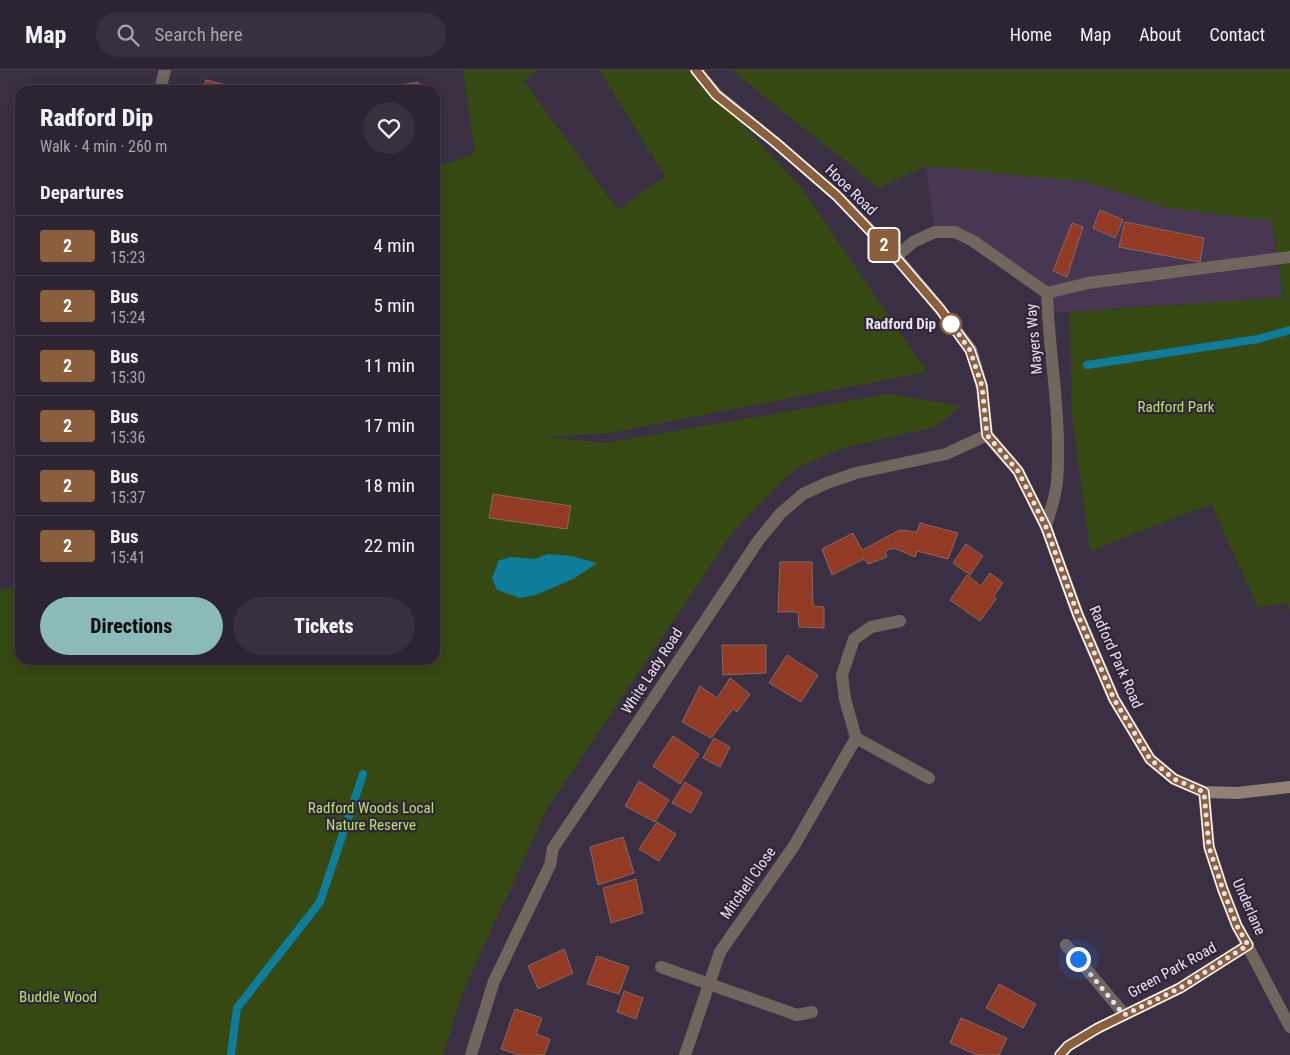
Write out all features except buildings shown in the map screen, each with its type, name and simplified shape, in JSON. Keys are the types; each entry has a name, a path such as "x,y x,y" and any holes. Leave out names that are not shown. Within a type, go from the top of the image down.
{"street":[{"path":"161,85 165,70"},
{"name":"Hooe Road","path":"696,70 716,95 776,143 837,196 896,258 940,309 970,350 982,386 987,435"},
{"name":"Mayers Way","path":"896,258 913,242 935,232 956,232 973,241 1047,293 1049,337 1058,416 1057,484 1046,527"},
{"path":"1047,293 1088,283 1290,256"},
{"name":"Radford Park Road","path":"987,435 1018,471 1046,527 1078,615 1114,699 1150,759 1174,779 1204,792 1236,793 1290,788"},
{"name":"White Lady Road","path":"471,1055 494,981 550,865 553,848 758,541 780,514 803,494 827,483 856,473 948,454 987,435"},
{"path":"900,621 871,627 854,639 842,676 845,699 856,738 929,778"},
{"name":"Mitchell Close","path":"685,1055 720,952 794,846 856,738"},
{"name":"Underlane","path":"1204,792 1209,847 1223,890 1237,926 1290,1027"},
{"path":"1066,945 1124,1015"},
{"name":"Green Park Road","path":"1060,1055 1068,1046 1098,1028 1180,988 1248,945"},
{"path":"661,967 797,1016 812,1012"}],"shaded area":[{"path":"926,166 1087,182 1167,208 1272,221 1284,297 1048,313 1046,293 970,232 935,232"}],"green space":[{"path":"463,70 538,70 524,81 618,210 665,176 599,70 693,70 803,190 927,372 610,433 543,437 606,443 888,394 961,406 935,427 840,449 801,466 785,478 733,532 547,809 463,992 443,1055 0,1055 0,590 15,586 15,665 440,665 440,166 475,153"},
{"name":"Radford Park","path":"731,70 1290,70 1290,612 1286,603 1258,608 1211,504 1090,551 1072,416 1070,312 1283,297 1272,221 1167,208 1087,182 926,166 879,188"}],"water":[{"path":"548,554 571,556 597,563 575,578 536,595 520,598 497,590 492,578 498,561 510,557 535,559"}],"waterway":[{"path":"1087,365 1258,339 1290,330"},
{"path":"231,1055 237,1008 320,902 363,774"}],"bus line":[{"name":"2","path":"696,70 716,95 776,143 837,196 896,258 940,309 970,350 982,386 987,435 1018,471 1046,527 1078,615 1114,699 1150,759 1174,779 1204,792 1209,847 1237,926 1248,945 1180,988 1098,1028 1068,1046 1060,1055"}],"place":[{"name":"Radford Dip","path":"951,324"}],"route":[{"path":"951,324 950,322 970,350 982,386 987,435 1018,471 1046,527 1078,615 1114,699 1150,759 1174,779 1204,792 1209,847 1237,926 1248,945 1180,988 1124,1015 1078,959"}],"park label":[{"name":"Radford Woods Local Nature Reserve","path":"371,816"},
{"name":"Buddle Wood","path":"58,997"}]}
